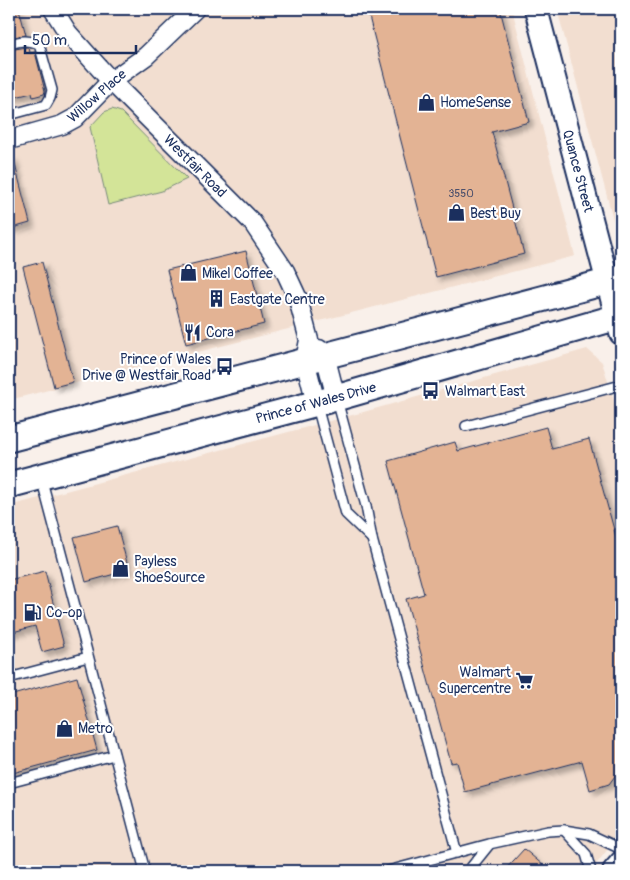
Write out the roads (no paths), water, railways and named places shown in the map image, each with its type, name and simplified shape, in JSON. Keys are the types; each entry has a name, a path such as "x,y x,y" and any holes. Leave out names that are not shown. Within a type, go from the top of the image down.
{"main road":[{"path":"9,439 313,352 615,280"},
{"name":"Prince of Wales Drive","path":"9,485 620,322"}],"street":[{"name":"Westfair Road","path":"53,9 76,43 111,82 252,222 285,271 298,299 326,400"},
{"name":"Willow Place","path":"9,140 53,128 68,122 81,113 111,82 146,56 195,9"},
{"name":"Quance Street","path":"536,9 615,280 620,322"},
{"path":"614,871 621,863"}],"lane":[{"path":"9,44 31,41 39,44 52,90 46,106 9,116"},
{"path":"466,426 621,385"},
{"path":"326,400 346,514 372,539"},
{"path":"326,400 366,506 372,539 457,853"},
{"path":"41,477 145,871"},
{"path":"9,678 88,657"},
{"path":"9,783 114,755"},
{"path":"388,871 489,844 548,831 564,830 589,834 621,849"},
{"path":"564,830 586,854 591,871"},
{"path":"468,871 489,844"}],"place":[{"name":"HomeSense","path":"426,102"},
{"name":"Best Buy","path":"456,213"},
{"name":"Mikel Coffee","path":"188,273"},
{"name":"Eastgate Centre","path":"216,299"},
{"name":"Cora","path":"192,332"},
{"name":"Prince of Wales Drive @ Westfair Road","path":"225,367"},
{"name":"Walmart East","path":"431,391"},
{"name":"Payless ShoeSource","path":"120,569"},
{"name":"Co-op","path":"32,612"},
{"name":"Walmart Supercentre","path":"525,680"},
{"name":"Metro","path":"64,728"}]}
